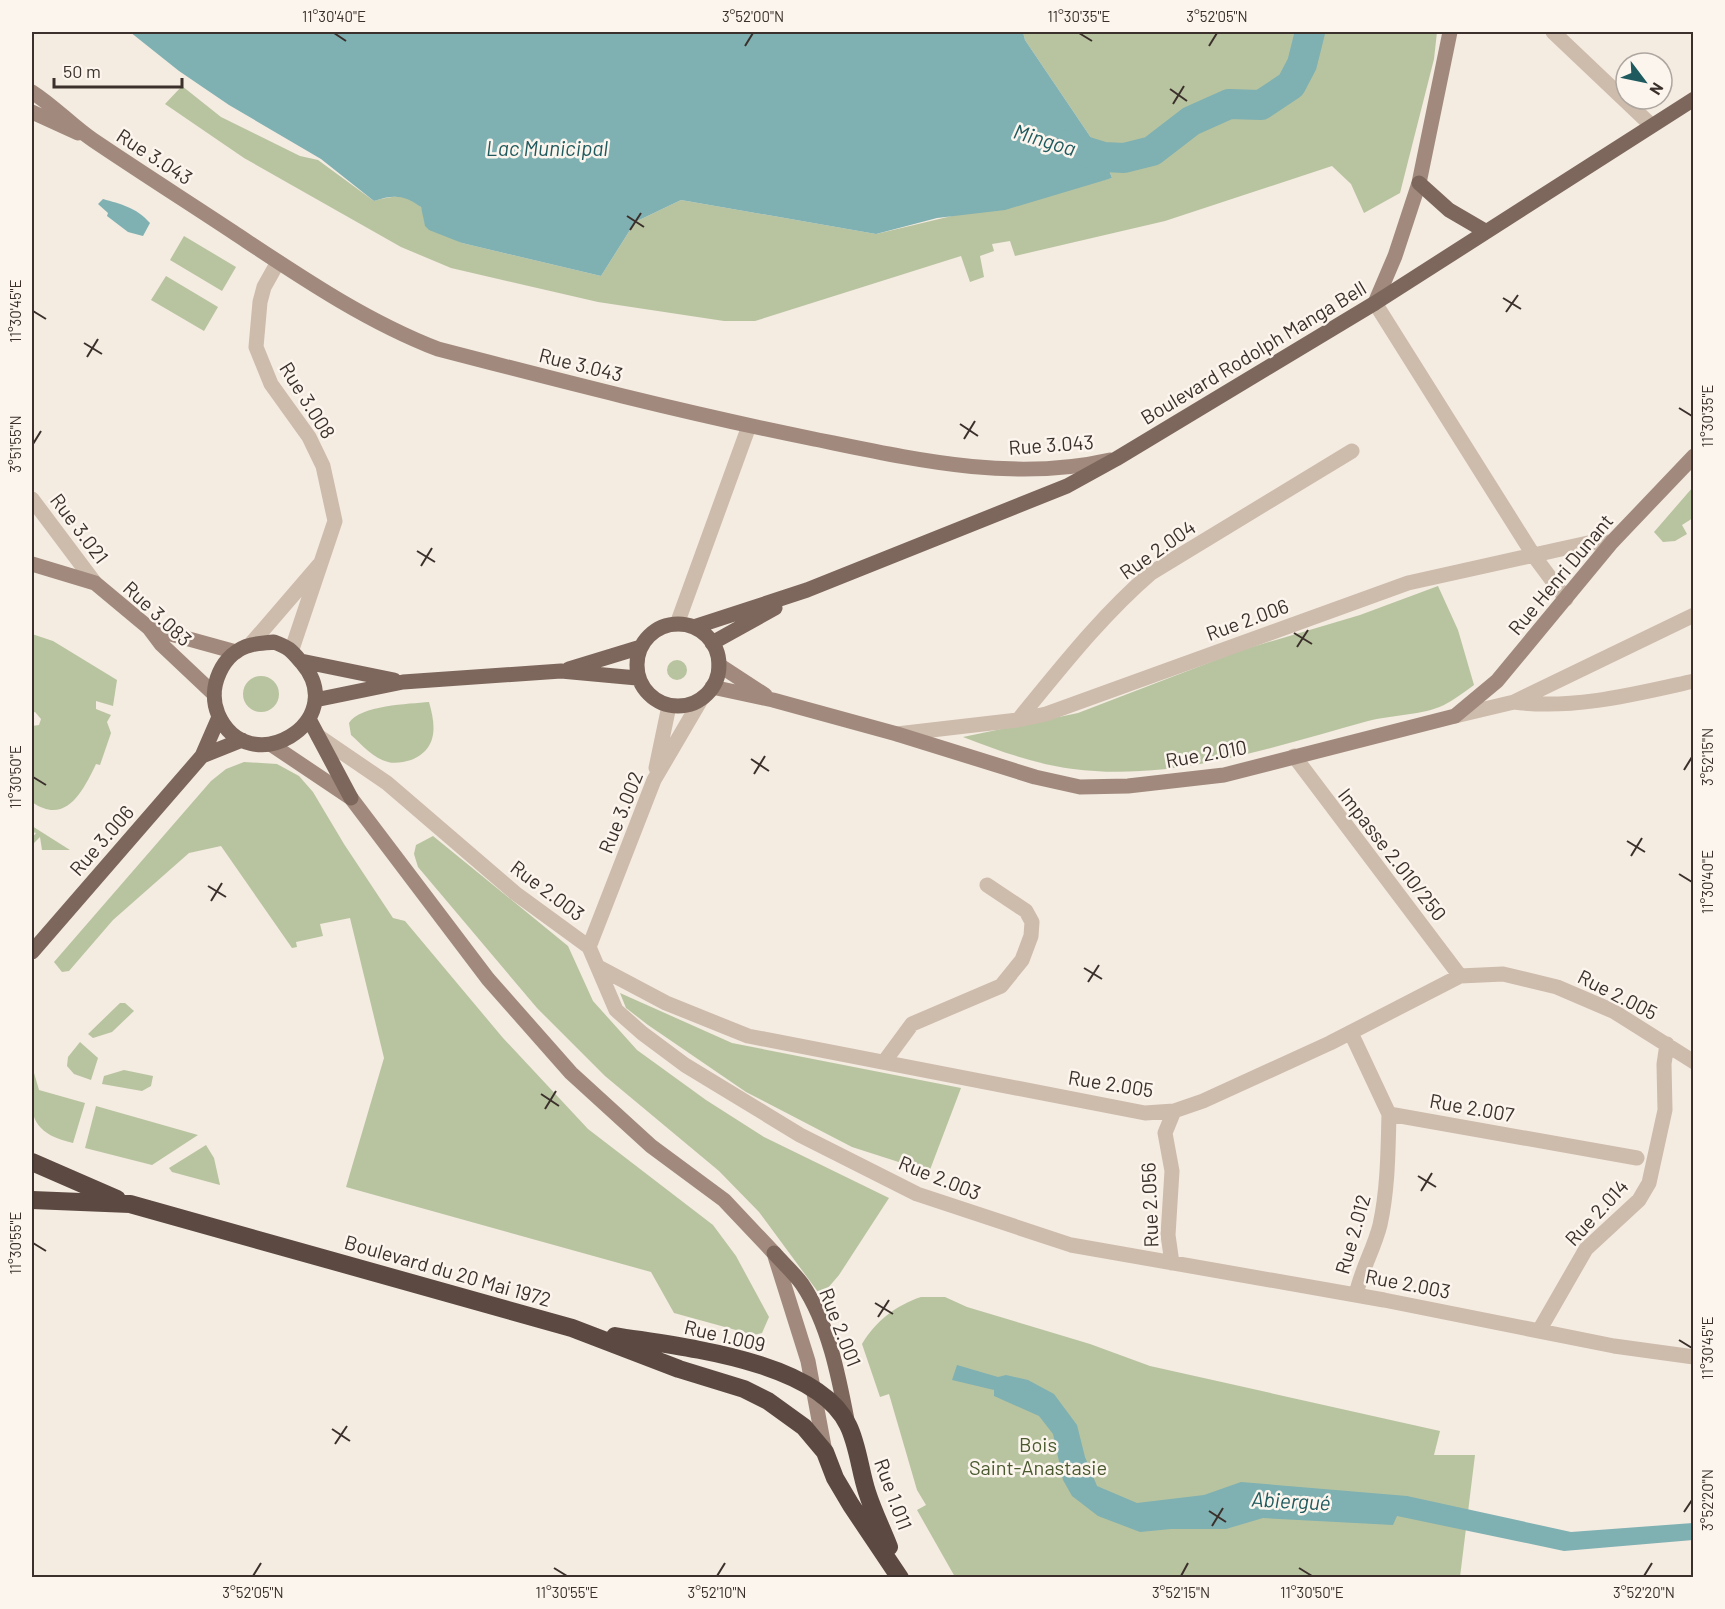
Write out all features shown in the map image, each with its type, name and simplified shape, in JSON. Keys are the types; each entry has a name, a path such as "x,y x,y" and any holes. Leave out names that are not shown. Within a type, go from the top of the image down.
{"highway":[{"path":"32,1162 130,1204"},
{"name":"Boulevard du 20 Mai 1972","path":"32,1200 130,1204 572,1328 679,1369 744,1389 768,1401 804,1427 825,1452"},
{"name":"Rue 1.009","path":"572,1328 691,1349 783,1372 829,1400 848,1425"},
{"name":"Rue 1.011","path":"848,1425 867,1493 901,1578"},
{"name":"Rue 1.011","path":"825,1452 846,1496 901,1578"}],"main road":[{"path":"1375,303 1395,256 1419,183 1450,32"},
{"name":"Rue 3.043","path":"32,92 49,103 90,138 278,262 412,339 438,349 749,426 929,463 1000,469 1069,466 1116,459"},
{"name":"Boulevard Rodolph Manga Bell","path":"807,590 1067,486 1116,459 1375,303 1694,99"},
{"name":"Rue 3.043","path":"32,112 90,138"},
{"path":"1419,183 1449,210 1485,231"},
{"name":"Rue Henri Dunant","path":"1455,716 1497,681 1612,542 1694,456"},
{"name":"Rue 3.083","path":"32,564 95,583 149,628 161,644 214,694"},
{"path":"719,665 707,693 686,706 669,706 649,695 637,678 637,656 641,647 656,630 677,624 694,627 807,590"},
{"path":"712,643 807,590"},
{"path":"694,627 712,643 719,665 772,700"},
{"path":"149,628 243,648 274,642 296,655 403,682"},
{"path":"561,671 641,647"},
{"path":"243,648 224,663 217,678 214,694 219,717 229,730 242,740 257,745 272,745 286,740 299,731 309,719 315,700 315,685 310,671 296,655"},
{"path":"315,700 403,682 561,671 637,678"},
{"name":"Rue 2.010","path":"707,693 772,700 897,734 1035,777 1080,787 1128,786 1224,775 1455,716"},
{"path":"202,756 219,717"},
{"path":"309,719 351,798 488,979 571,1073 651,1146 724,1200 774,1253 808,1361 825,1452"},
{"path":"202,756 242,740"},
{"path":"272,745 351,798"},
{"name":"Rue 3.006","path":"32,952 202,756"},
{"name":"Rue 2.001","path":"774,1253 802,1285 823,1326 836,1368 848,1425"}],"street":[{"path":"1553,32 1651,125"},
{"name":"Rue 3.008","path":"278,262 264,287 260,302 256,347 271,384 309,437 330,488 335,521 296,655"},
{"path":"1375,303 1533,556 1566,599"},
{"path":"677,624 749,426"},
{"name":"Rue 2.004","path":"1018,720 1083,642 1128,593 1151,573 1352,451"},
{"name":"Rue 3.021","path":"32,499 95,583"},
{"name":"Rue 2.006","path":"897,734 1018,720 1046,714 1408,584 1588,543 1612,542"},
{"path":"243,648 323,560"},
{"name":"Rue 2.010","path":"1455,716 1514,702 1694,615"},
{"path":"1514,702 1541,706 1572,704 1642,693 1694,681"},
{"name":"Rue 3.002","path":"589,947 654,780 707,693"},
{"path":"654,780 669,706"},
{"name":"Rue 2.003","path":"318,736 387,783 514,893 589,947 600,968 616,1010 642,1033 685,1065 800,1136 917,1194 1071,1245 1540,1329 1614,1346 1694,1357"},
{"name":"Impasse 2.010/250","path":"1294,756 1460,976"},
{"path":"884,1062 912,1024 1001,986 1022,960 1031,936 1032,922 1026,912 987,885"},
{"name":"Rue 2.005","path":"600,968 666,1003 748,1036 1145,1113 1174,1111 1203,1101 1351,1033 1460,976 1503,974 1557,987 1613,1011 1694,1062"},
{"path":"1351,1033 1389,1114"},
{"name":"Rue 2.014","path":"1540,1329 1586,1249 1639,1200 1649,1183 1665,1110 1664,1064 1667,1044"},
{"name":"Rue 2.056","path":"1172,1263 1168,1235 1172,1171 1165,1134 1174,1111"},
{"name":"Rue 2.007","path":"1389,1114 1637,1158"},
{"name":"Rue 2.012","path":"1356,1295 1379,1227 1386,1190 1389,1114"}],"green space":[{"path":"1023,32 1437,32 1434,59 1400,193 1364,213 1351,184 1332,166 1165,221 1015,256 1010,241 992,244 994,251 980,256 984,277 970,282 961,256 755,321 724,321 598,302 451,268 401,247 244,158 165,104 182,86 221,117 300,156 318,160 374,201 391,197 414,200 420,205 424,222 462,243 601,276 635,222 681,200 876,234 1112,178 1104,157 1025,40"},
{"path":"184,236 236,267 222,291 170,260"},
{"path":"166,276 218,307 204,331 151,300"},
{"path":"1693,487 1693,518 1682,525 1687,534 1675,541 1663,542 1654,532"},
{"path":"1438,586 1458,630 1474,685 1452,701 1436,708 1368,721 1222,760 1148,771 1110,772 1059,767 1017,756 963,737 1078,713 1242,650 1360,615"},
{"path":"32,634 53,641 117,680 113,706 96,701 96,709 111,715 107,722 111,733 100,765 96,764 85,785 72,802 64,808 55,810 32,802 32,726 39,725 41,719 35,712 32,713"},
{"path":"673,660 681,660 687,666 687,674 681,680 673,680 667,674 667,666"},
{"path":"261,676 274,681 279,694 274,707 261,712 248,707 243,694 248,681"},
{"path":"429,702 434,728 433,736 426,750 411,760 394,763 378,758 351,735 349,723 363,712 386,706"},
{"path":"244,762 277,764 299,776 313,792 393,918 405,921 503,1038 588,1129 713,1225 736,1256 769,1317 762,1333 754,1335 674,1313 651,1272 346,1187 384,1058 350,918 320,924 323,936 296,942 297,947 292,948 221,846 189,853 113,920 69,971 62,972 54,962 211,781 226,769"},
{"path":"32,826 70,850 42,850 40,837 32,845 32,838 36,833 32,832"},
{"path":"433,836 568,946 593,1001 637,1050 706,1100 764,1137 889,1198 839,1275 821,1296 759,1212 719,1171 605,1076 537,1008 418,867 414,854 416,845"},
{"path":"620,993 732,1043 961,1088 928,1175 911,1166 852,1147 746,1092 626,1008"},
{"path":"120,1003 125,1003 134,1011 112,1032 93,1038 88,1034"},
{"path":"80,1042 98,1058 91,1080 74,1074 67,1066 68,1057"},
{"path":"32,1066 39,1090 85,1103 73,1143 57,1138 38,1125 32,1106"},
{"path":"124,1070 153,1076 151,1086 142,1091 102,1084 104,1076"},
{"path":"96,1106 198,1135 152,1165 85,1148"},
{"path":"206,1145 214,1158 220,1185 172,1172 169,1168"},
{"name":"Bois Saint-Anastasie","path":"921,1297 945,1297 967,1307 1090,1344 1150,1366 1440,1431 1434,1455 1475,1455 1460,1577 955,1577 917,1510 926,1505 917,1490 889,1394 880,1397 862,1344 873,1328 887,1315"}],"water":[{"name":"Lac Municipal","path":"130,32 1023,32 1025,40 1104,157 1112,178 1005,210 937,218 876,234 681,200 635,222 601,276 462,243 429,230 425,226 421,207 415,203 399,197 374,201 321,159 229,105 179,71"},
{"path":"103,199 128,207 145,218 150,223 143,236 128,232 107,216 108,213 98,204"},
{"name":"Abiergué","path":"957,1365 998,1377 1006,1375 1028,1380 1054,1394 1077,1425 1085,1457 1097,1486 1137,1503 1204,1495 1241,1482 1407,1496 1571,1532 1693,1523 1693,1540 1564,1551 1397,1516 1393,1525 1263,1518 1226,1529 1171,1529 1140,1532 1098,1516 1072,1496 1063,1480 1053,1434 1039,1416 994,1396 994,1390 952,1380"}],"waterway":[{"name":"Mingoa","path":"1065,145 1104,157 1124,158 1152,151 1191,121 1229,104 1261,105 1291,85 1302,64 1310,32"}]}
